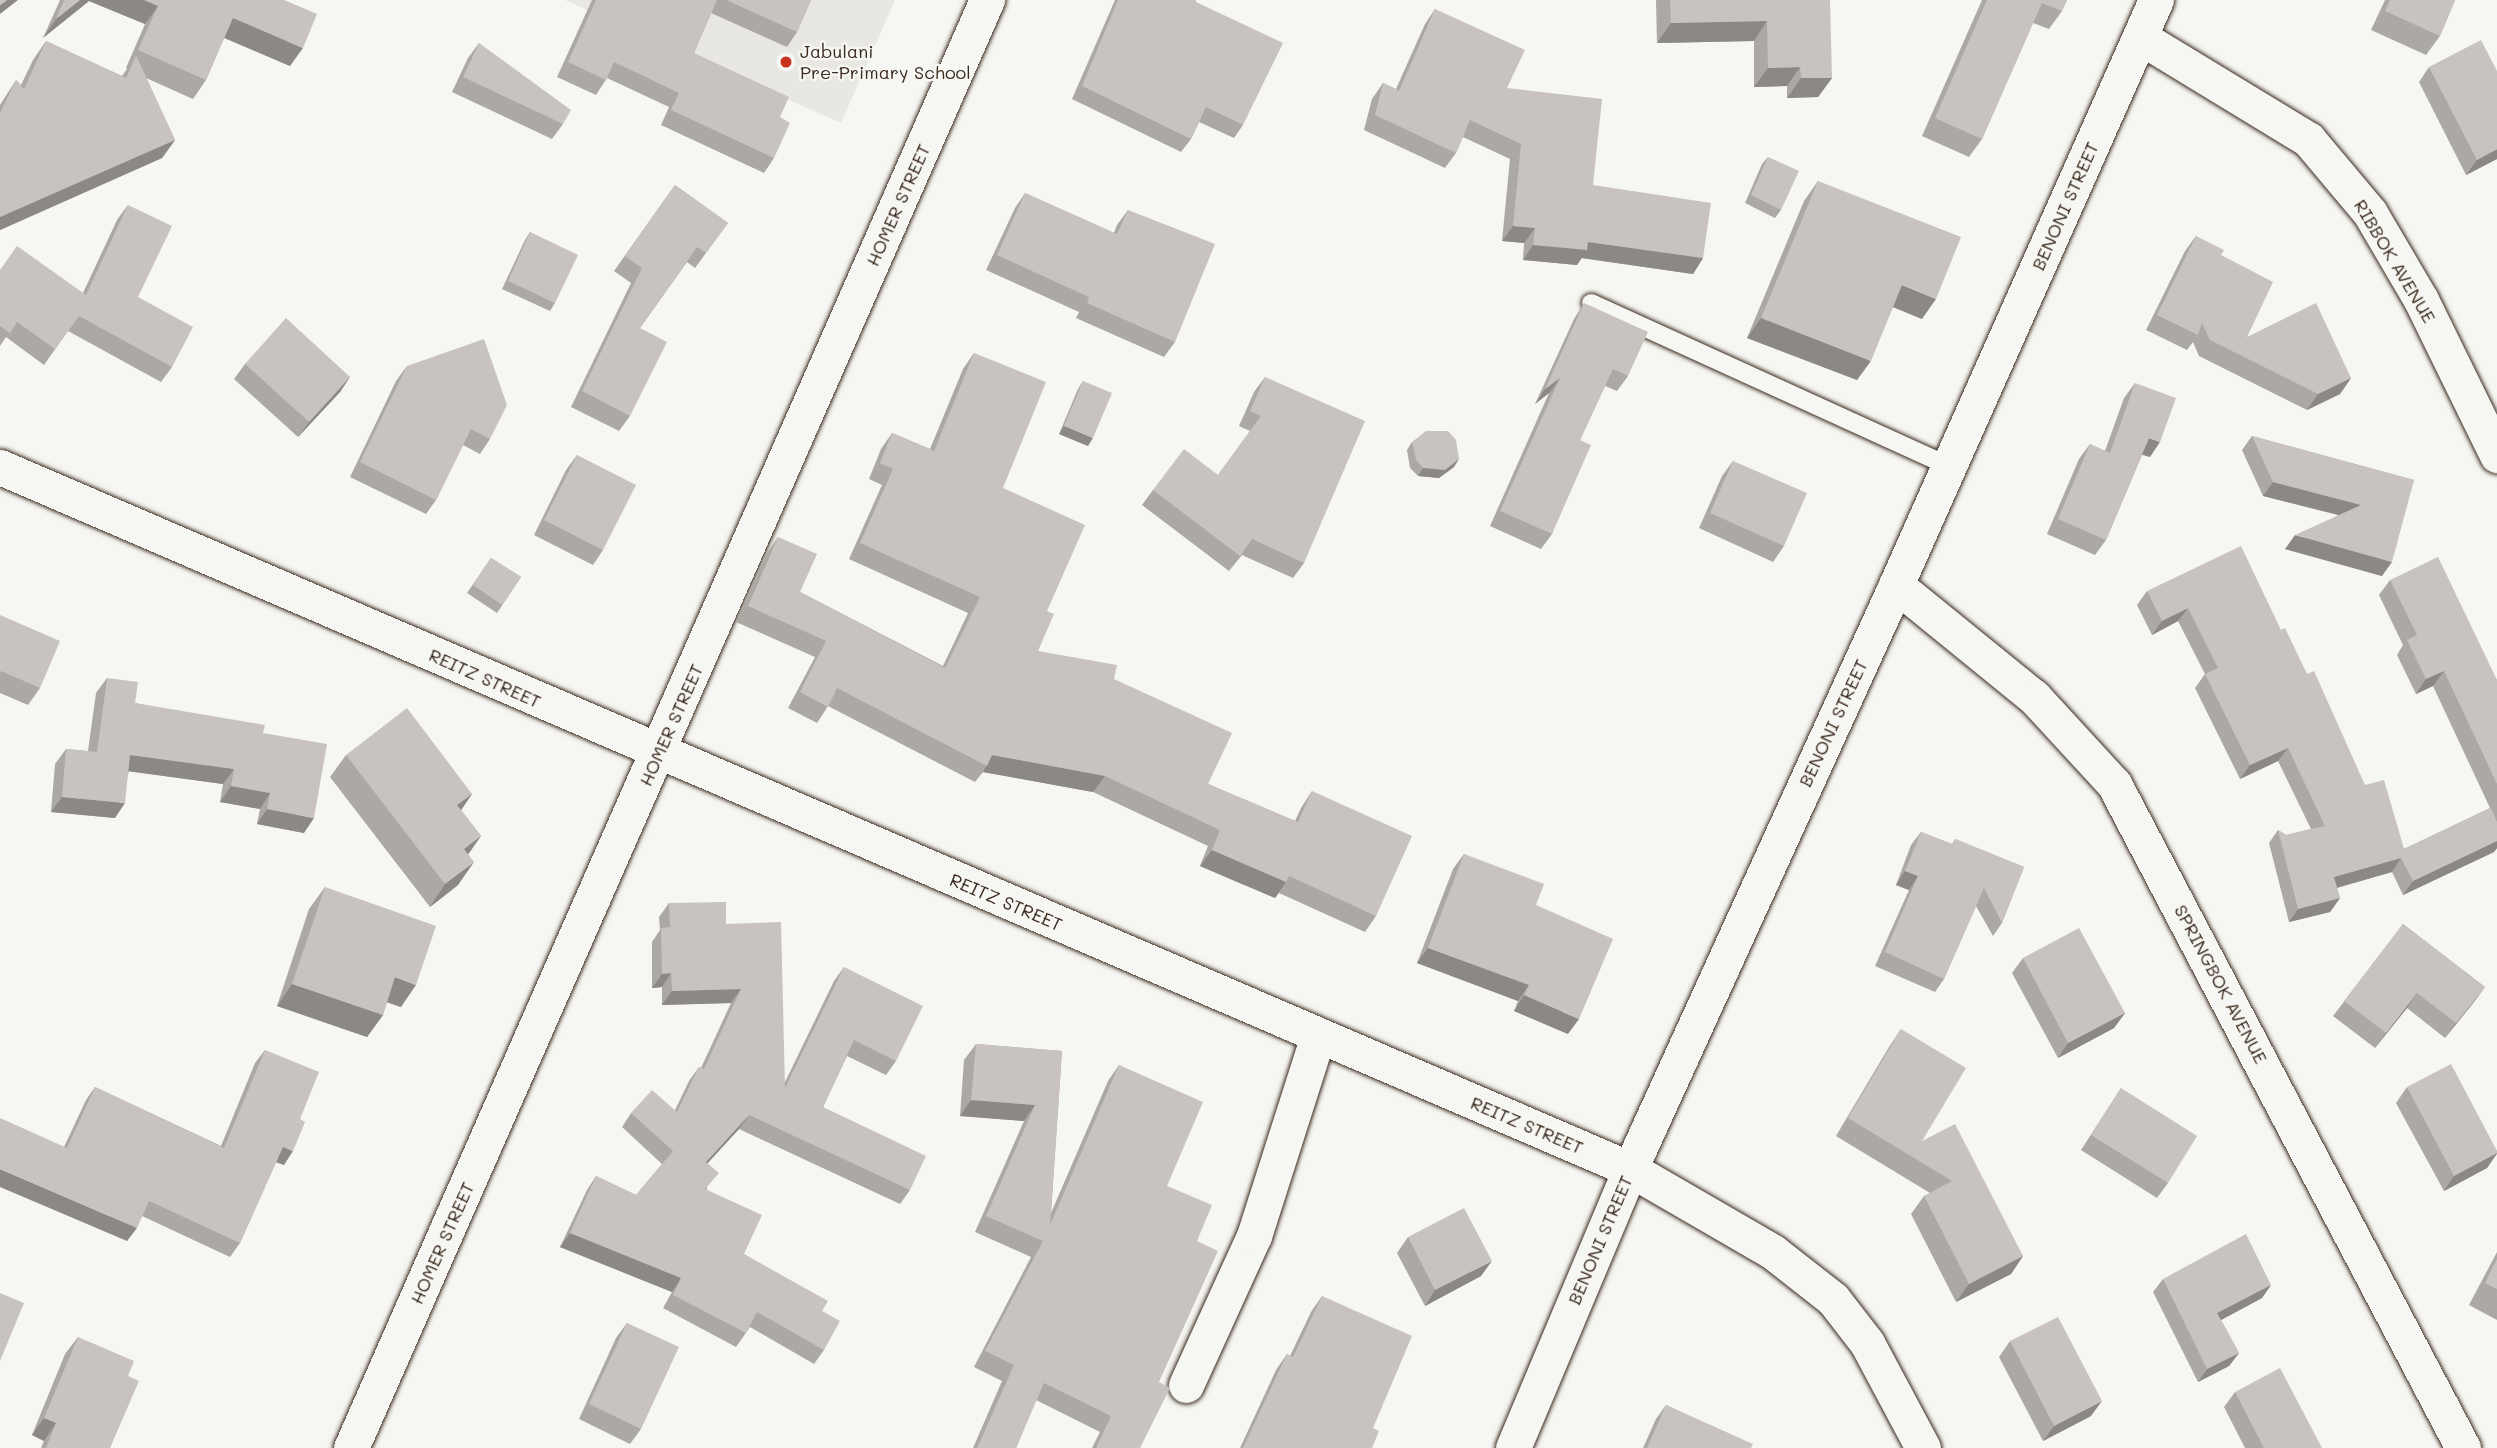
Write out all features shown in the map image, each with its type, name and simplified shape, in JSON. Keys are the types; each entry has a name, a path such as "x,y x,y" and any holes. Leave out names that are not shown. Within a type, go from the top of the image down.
{"street":[{"name":"HOMER STREET","path":"351,1448 987,0"},
{"name":"BENONI STREET","path":"1513,1448 1630,1169 1896,586 2156,0"},
{"name":"RIBBOK AVENUE","path":"2140,37 2308,138 2370,213 2421,300 2497,456"},
{"name":"REITZ STREET","path":"0,467 658,753 1630,1169 1773,1252 1833,1298 1867,1343 1923,1448"},
{"name":"SPRINGBOK AVENUE","path":"1896,586 2034,697 2114,784 2463,1448"},
{"path":"1186,1385 1254,1236 1318,1035"}],"lane":[{"path":"1591,303 1949,466"}],"shaded area":[{"name":"Jabulani Pre-Primary School","path":"565,0 895,0 841,123"}],"building":[{"path":"64,0 80,0 56,19"},
{"path":"144,0 284,0 317,14 303,48 233,18 206,80 138,50 158,6"},
{"path":"596,0 717,0 694,53 789,97 780,117 790,123 774,158 671,110 679,93 614,62 606,80 568,62"},
{"path":"726,0 811,0 797,32"},
{"path":"1118,0 1196,0 1283,43 1243,125 1206,107 1191,139 1082,86"},
{"path":"1670,0 1830,0 1832,78 1801,78 1800,67 1768,68 1767,21 1671,23"},
{"path":"1987,0 2067,0 2062,11 2042,3 1982,139 1935,118"},
{"path":"2390,0 2455,0 2440,36 2385,11"},
{"path":"1435,9 1525,50 1507,88 1602,99 1593,185 1711,203 1703,258 1588,242 1587,250 1533,245 1535,228 1513,226 1521,144 1470,120 1456,153 1375,115 1383,83 1399,91"},
{"path":"2481,40 2497,71 2497,149 2477,160 2429,67"},
{"path":"46,41 126,78 136,55 175,140 0,217 0,113 16,80 24,89"},
{"path":"479,43 571,110 563,124 463,77"},
{"path":"1768,157 1799,171 1781,210 1751,195"},
{"path":"1818,181 1961,237 1936,299 1902,285 1871,361 1761,318"},
{"path":"675,185 728,223 706,253 697,247 640,328 667,342 630,416 582,391 642,268 625,256"},
{"path":"1025,193 1117,234 1128,210 1215,244 1175,342 1087,303 1089,297 997,255"},
{"path":"128,205 172,226 138,297 193,327 172,367 79,316 55,349 17,322 10,333 0,326 0,270 17,246 86,295"},
{"path":"530,232 578,255 555,303 508,281"},
{"path":"2196,236 2224,250 2221,255 2273,282 2247,337 2316,303 2351,378 2318,394 2210,340 2202,323 2198,335 2157,315"},
{"path":"1584,303 1648,332 1628,376 1613,369 1580,440 1591,445 1552,534 1500,511 1560,378 1545,389"},
{"path":"286,318 350,377 309,422 245,364"},
{"path":"484,339 507,405 490,439 471,429 436,500 360,462 407,366"},
{"path":"974,353 1046,382 1003,488 1085,525 1047,611 1054,614 1038,651 1117,665 1114,679 1232,733 1208,784 1298,822 1312,791 1412,836 1376,916 1289,876 1286,882 1212,850 1220,830 1105,776 992,755 987,766 837,688 828,707 800,692 826,641 748,606 778,537 817,554 800,592 945,668 980,597 860,543 893,469 880,463 892,433 934,451"},
{"path":"1265,377 1365,421 1304,563 1252,539 1240,556 1153,490 1184,449 1218,475 1261,416 1250,411"},
{"path":"1083,381 1112,393 1093,438 1064,426"},
{"path":"2135,383 2176,398 2160,442 2149,438 2106,540 2058,519 2090,444 2110,453"},
{"path":"1426,431 1448,431 1456,440 1459,459 1445,470 1423,468 1416,460 1412,442"},
{"path":"2252,436 2414,480 2392,562 2295,535 2361,505 2273,482"},
{"path":"577,455 636,485 603,550 544,520"},
{"path":"1733,461 1807,493 1784,546 1710,513"},
{"path":"2241,546 2281,630 2285,628 2307,674 2314,671 2365,785 2384,780 2404,849 2491,808 2497,822 2497,841 2413,881 2401,858 2334,877 2340,898 2298,909 2278,830 2286,835 2325,826 2288,748 2250,765 2205,674 2218,668 2188,608 2162,621 2147,591"},
{"path":"2438,557 2497,680 2497,784 2444,671 2426,679 2407,640 2417,635 2390,580"},
{"path":"491,558 521,577 502,605 473,585"},
{"path":"0,615 60,641 40,688 1,671 0,673"},
{"path":"107,678 138,682 135,703 265,725 263,733 327,744 314,818 267,809 270,793 231,786 234,769 130,755 125,803 62,797 66,749 97,752"},
{"path":"407,708 472,794 457,805 481,836 464,849 474,862 445,884 346,755"},
{"path":"1921,832 1952,844 1955,839 2024,867 2002,923 1984,888 1944,979 1885,952 1918,876 1905,871"},
{"path":"1464,854 1544,884 1536,905 1613,939 1579,1019 1524,995 1529,985 1428,948"},
{"path":"325,887 436,926 416,985 395,977 383,1015 292,984"},
{"path":"726,902 726,924 781,922 785,1088 844,967 923,1006 896,1061 854,1040 823,1107 926,1156 910,1190 749,1115 706,1162 719,1173 705,1189 762,1215 744,1254 828,1301 822,1311 840,1321 824,1350 757,1312 746,1333 673,1295 681,1278 570,1233 596,1176 636,1195 673,1151 631,1113 652,1090 677,1112 699,1067 704,1069 741,989 672,991 671,973 662,974 661,928 670,927 669,903"},
{"path":"2403,924 2485,987 2456,1023 2417,993 2386,1033 2344,1001"},
{"path":"2079,928 2125,1013 2068,1043 2023,958"},
{"path":"1901,1029 1966,1068 1922,1141 1955,1124 2023,1256 1969,1284 1924,1196 1952,1181 1848,1118"},
{"path":"976,1044 1062,1051 1050,1225 1119,1065 1203,1102 1167,1186 1212,1205 1197,1241 1218,1251 1159,1382 1170,1388 1140,1448 1096,1448 1111,1416 1044,1383 1016,1448 977,1448 1014,1365 985,1351 1043,1241 986,1216 1035,1105 971,1100"},
{"path":"265,1050 319,1072 300,1119 305,1122 293,1151 283,1147 240,1243 149,1201 137,1228 0,1169 0,1118 67,1148 95,1087 224,1148"},
{"path":"2451,1064 2497,1151 2454,1176 2407,1087"},
{"path":"2121,1088 2197,1136 2168,1183 2091,1135"},
{"path":"1464,1208 1492,1261 1435,1290 1408,1237"},
{"path":"2246,1234 2271,1285 2217,1313 2239,1353 2207,1369 2163,1279"},
{"path":"2497,1259 2497,1289 2485,1283"},
{"path":"0,1293 24,1303 0,1361"},
{"path":"1322,1296 1412,1336 1373,1428 1379,1431 1372,1448 1243,1448 1287,1354 1293,1357"},
{"path":"2058,1317 2102,1401 2054,1426 2010,1341"},
{"path":"627,1323 679,1347 641,1429 589,1404"},
{"path":"78,1337 134,1361 128,1376 139,1381 110,1448 46,1448 56,1423 44,1418"},
{"path":"2280,1368 2322,1448 2264,1448 2235,1392"},
{"path":"1666,1405 1753,1444 1751,1448 1647,1448"}],"place":[{"name":"Jabulani Pre-Primary School","path":"786,62"}]}
